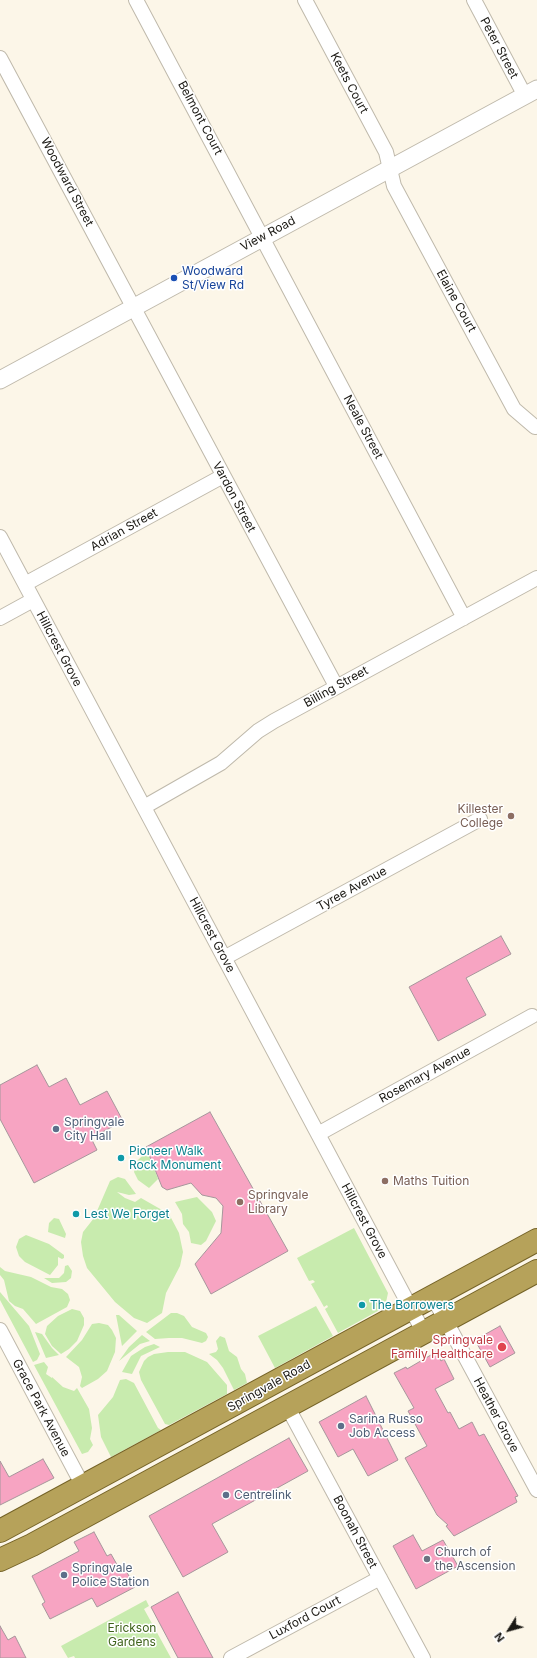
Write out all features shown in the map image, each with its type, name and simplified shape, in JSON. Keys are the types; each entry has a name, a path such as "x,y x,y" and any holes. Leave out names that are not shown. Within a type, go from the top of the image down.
{"highway":[{"name":"Springvale Road","path":"0,1531 537,1240"},
{"path":"0,1560 32,1545 537,1271"},
{"path":"155,1447 168,1471"}],"street":[{"name":"Belmont Court","path":"136,0 263,237"},
{"name":"Keets Court","path":"305,0 386,152 390,168"},
{"name":"Peter Street","path":"474,0 531,93"},
{"name":"Woodward Street","path":"0,58 133,307"},
{"name":"View Road","path":"0,380 531,93"},
{"name":"Elaine Court","path":"390,168 394,186 514,409 534,427"},
{"name":"Neale Street","path":"263,237 464,618"},
{"name":"Vardon Street","path":"133,307 336,686"},
{"name":"Adrian Street","path":"25,584 223,476"},
{"name":"Hillcrest Grove","path":"0,537 424,1333"},
{"name":"Billing Street","path":"144,807 221,763 258,731 336,686 537,578"},
{"path":"0,618 33,600"},
{"name":"Tyree Avenue","path":"224,958 480,819"},
{"name":"Rosemary Avenue","path":"318,1134 532,1016"},
{"name":"Heather Grove","path":"433,1297 537,1490"},
{"name":"Grace Park Avenue","path":"0,1330 83,1486"},
{"name":"Boonah Street","path":"287,1406 423,1658"},
{"name":"Luxford Court","path":"231,1658 380,1578"}],"green space":[{"path":"144,1154 150,1157 158,1179 149,1188 138,1180 134,1172 137,1161"},
{"path":"118,1177 125,1179 136,1194 129,1195 117,1192 125,1198 135,1202 141,1198 169,1214 179,1233 183,1252 180,1266 166,1293 162,1313 147,1323 134,1318 115,1302 87,1268 83,1256 81,1242 83,1232 94,1218 110,1181"},
{"path":"197,1197 212,1212 216,1221 206,1241 201,1245 191,1243 189,1232 183,1224 182,1214 175,1202"},
{"path":"54,1218 59,1219 66,1234 65,1238 48,1232 49,1223"},
{"path":"354,1228 388,1293 385,1307 338,1333 325,1309 328,1307 327,1305 324,1307 311,1284 315,1282 313,1280 309,1281 297,1258"},
{"path":"26,1235 49,1244 64,1255 64,1258 62,1259 58,1257 58,1265 50,1275 25,1262 19,1256 16,1247 19,1239"},
{"path":"68,1265 72,1271 71,1278 66,1282 52,1283 44,1278 59,1278 64,1273 65,1266"},
{"path":"0,1267 5,1271 31,1277 51,1287 62,1289 68,1294 70,1300 67,1307 36,1324 23,1309 15,1306 9,1301 4,1280 0,1275"},
{"path":"0,1292 29,1326 40,1354 37,1360 33,1362 0,1300"},
{"path":"316,1306 333,1336 275,1368 258,1336"},
{"path":"72,1309 80,1311 84,1318 84,1325 77,1341 61,1354 52,1346 45,1334 47,1326 58,1316"},
{"path":"171,1313 177,1313 184,1316 192,1327 206,1333 208,1337 206,1341 202,1343 182,1338 155,1339 146,1332"},
{"path":"116,1315 119,1315 137,1331 122,1346"},
{"path":"99,1323 108,1325 112,1330 116,1338 115,1352 107,1371 98,1379 82,1388 80,1386 82,1377 79,1367 66,1357 82,1340 92,1324"},
{"path":"35,1332 42,1334 59,1355 46,1358"},
{"path":"142,1335 150,1341 140,1344 119,1361 129,1347"},
{"path":"220,1336 225,1338 229,1351 237,1357 241,1369 245,1374 247,1383 234,1390 223,1368 217,1360 209,1354 216,1352 218,1349 216,1341"},
{"path":"154,1344 160,1347 141,1356 132,1374 122,1372 131,1356 145,1347"},
{"path":"185,1352 207,1362 227,1385 227,1394 169,1425 165,1424 141,1380 139,1372 144,1361 148,1357 154,1354"},
{"path":"44,1362 48,1367 46,1374 52,1377 63,1387 74,1391 77,1388 89,1409 92,1428 90,1439 93,1445 88,1452 82,1454 34,1365"},
{"path":"126,1379 134,1383 158,1428 161,1430 111,1457 101,1437 98,1415 113,1397 120,1380"},
{"name":"Erickson Gardens","path":"146,1600 149,1606 144,1609 171,1658 75,1658 74,1656 68,1658 61,1646"}],"building":[{"path":"501,936 511,954 466,978 486,1015 438,1041 409,987"},
{"name":"Springvale City Hall","path":"37,1065 49,1087 66,1078 80,1105 107,1091 123,1121 91,1138 97,1150 34,1183 0,1119 0,1085"},
{"name":"Springvale Library","path":"210,1112 288,1251 211,1294 195,1264 221,1233 223,1206 216,1198 202,1195 191,1183 167,1190 162,1187 146,1147"},
{"path":"500,1326 515,1353 490,1367 475,1340"},
{"path":"436,1352 441,1361 444,1359 454,1379 435,1389 448,1413 450,1412 459,1429 472,1422 479,1436 484,1434 518,1496 515,1497 517,1502 454,1536 446,1526 448,1525 437,1515 405,1458 427,1446 408,1411 414,1408 394,1373 406,1367 407,1369"},
{"path":"366,1396 398,1460 368,1476 353,1449 338,1457 319,1422"},
{"name":"Centrelink","path":"289,1438 308,1471 212,1524 228,1552 183,1577 149,1516"},
{"path":"43,1459 54,1478 0,1505 0,1461 9,1477"},
{"path":"94,1532 107,1556 111,1554 120,1570 124,1567 135,1587 97,1607 92,1598 50,1619 42,1604 45,1602 32,1576 79,1551 74,1542"},
{"name":"Church of the Ascension","path":"413,1535 422,1551 443,1540 458,1566 416,1589 393,1546"},
{"path":"178,1592 213,1658 178,1658 151,1607"},
{"path":"0,1626 8,1640 15,1636 26,1658 0,1658"}],"place":[{"name":"Woodward St/View Rd","path":"174,278"},
{"name":"Killester College","path":"511,816"},
{"name":"Springvale City Hall","path":"56,1129"},
{"name":"Pioneer Walk Rock Monument","path":"121,1158"},
{"name":"Maths Tuition","path":"385,1181"},
{"name":"Springvale Library","path":"240,1202"},
{"name":"Lest We Forget","path":"76,1214"},
{"name":"The Borrowers","path":"362,1305"},
{"name":"Springvale Family Healthcare","path":"502,1347"},
{"name":"Sarina Russo Job Access","path":"341,1426"},
{"name":"Centrelink","path":"226,1495"},
{"name":"Church of the Ascension","path":"427,1559"},
{"name":"Springvale Police Station","path":"64,1575"}]}
